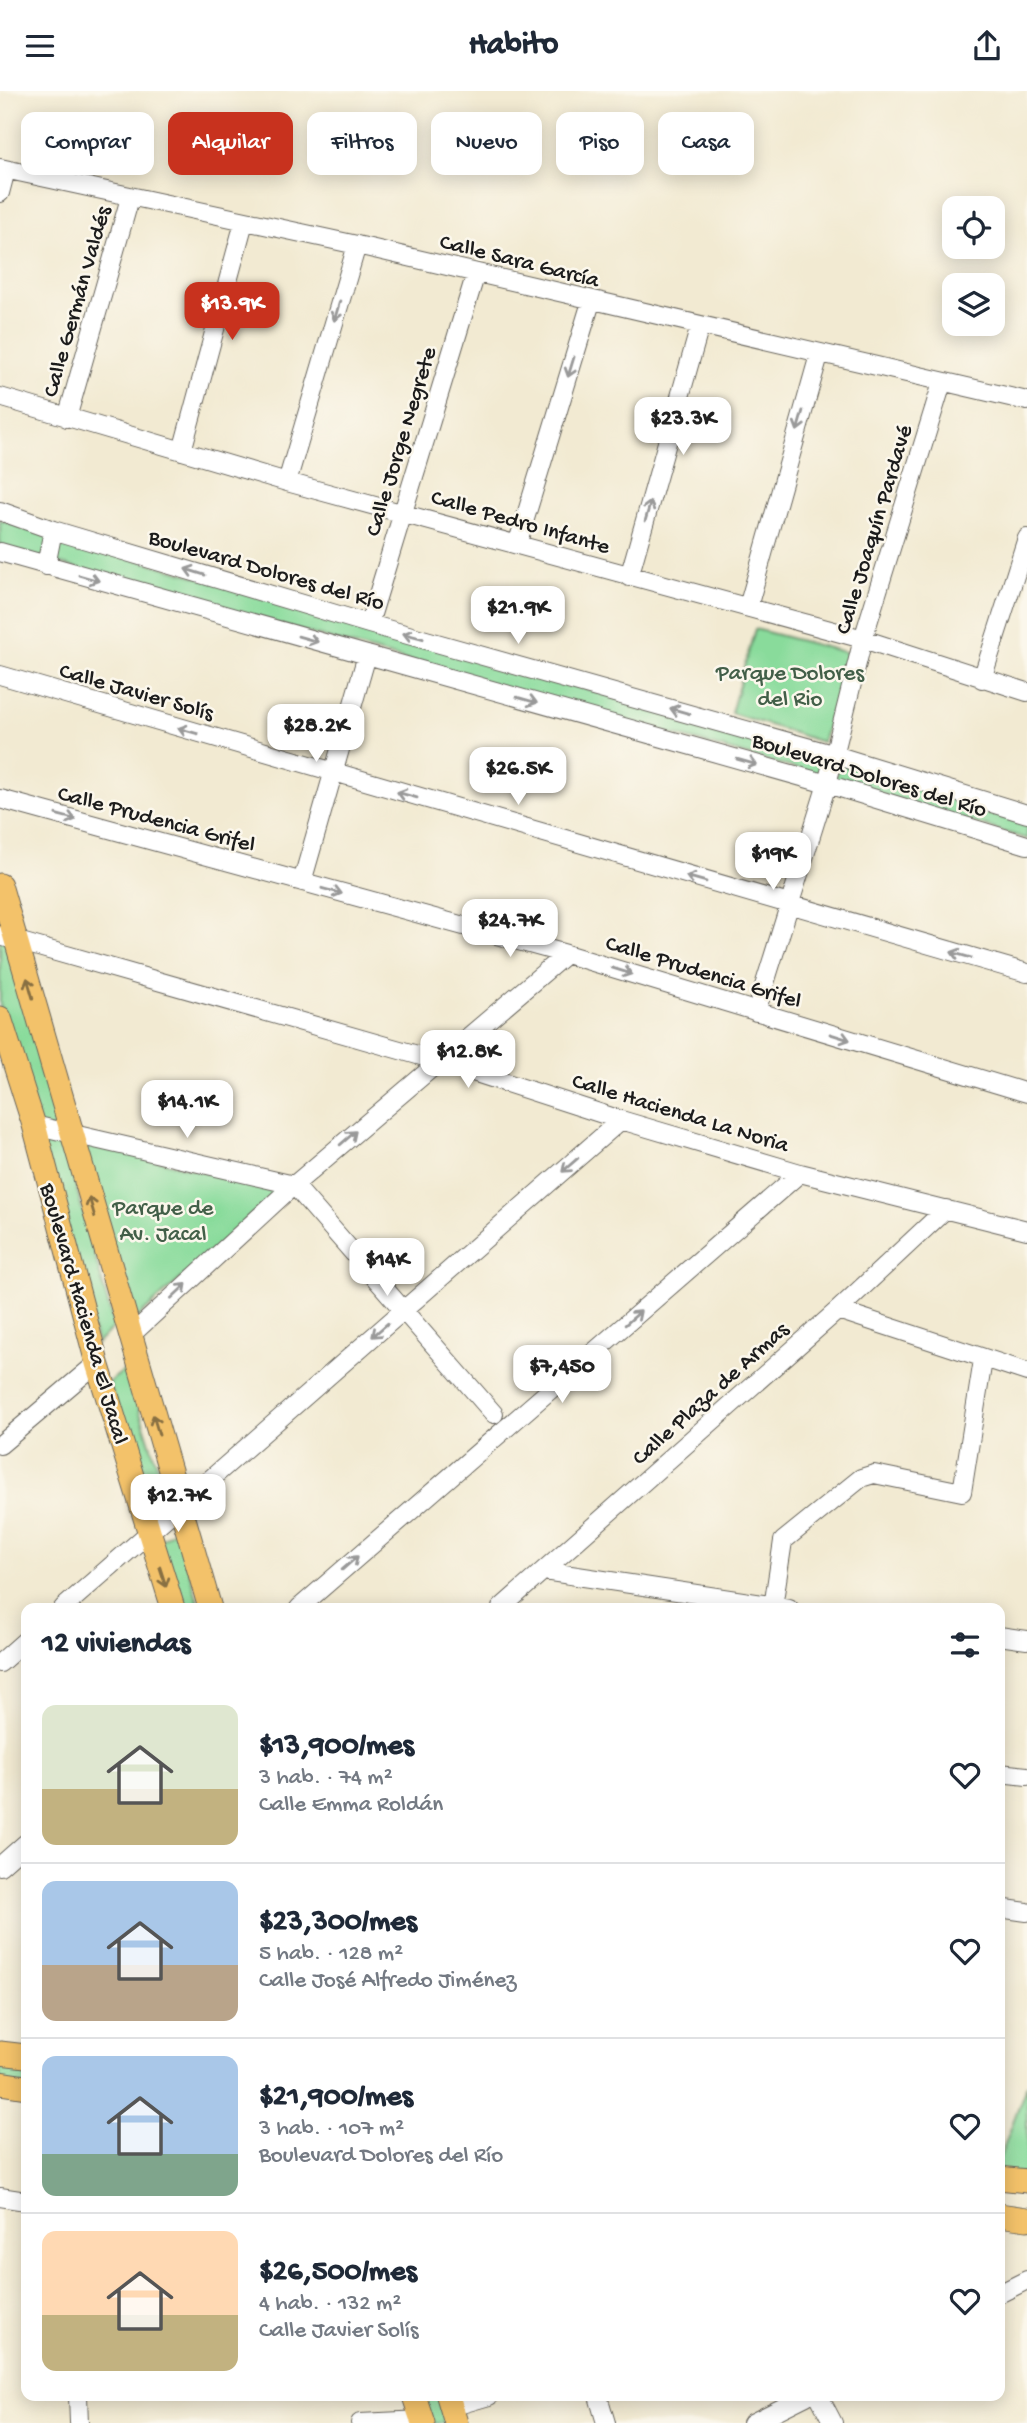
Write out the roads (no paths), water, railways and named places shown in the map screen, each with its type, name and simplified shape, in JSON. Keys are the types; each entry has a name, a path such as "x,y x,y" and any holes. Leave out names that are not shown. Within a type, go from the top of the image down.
{"main road":[{"name":"Boulevard Hacienda El Jacal","path":"0,885 8,939 72,1134 209,1603"},
{"name":"Boulevard Hacienda El Jacal","path":"1,1029 34,1125 97,1363 171,1603"},
{"path":"0,2053 21,2055"},
{"path":"0,2083 21,2086"},
{"path":"1005,2179 1027,2181"},
{"path":"1005,2216 1027,2219"},
{"path":"416,2401 422,2422"}],"street":[{"path":"0,193 3,169"},
{"name":"Calle Sara García","path":"3,169 357,245 591,302 1027,401"},
{"name":"Calle Germán Valdés","path":"67,418 130,198"},
{"path":"182,451 244,222"},
{"path":"287,481 357,245"},
{"name":"Calle Jorge Negrete","path":"369,624 476,273"},
{"path":"517,545 591,302"},
{"path":"629,576 700,326"},
{"path":"748,607 819,355"},
{"name":"Calle Joaquín Pardavé","path":"756,1012 827,784 863,639 942,383"},
{"name":"Calle Pedro Infante","path":"0,397 287,481 863,639 1027,692"},
{"name":"Boulevard Dolores del Río","path":"0,511 53,530 369,624 835,755 1027,813 1021,844 827,784 0,552"},
{"path":"46,566 53,530"},
{"path":"982,679 1027,538"},
{"path":"458,681 468,651"},
{"path":"302,882 367,655"},
{"name":"Calle Javier Solís","path":"0,675 1027,974"},
{"path":"710,751 718,722"},
{"name":"Calle Prudencia Grifel","path":"0,799 566,954 1027,1093"},
{"name":"Calle Hacienda La Noria","path":"8,939 442,1062 621,1120 800,1173 1027,1230"},
{"path":"129,1337 294,1185 566,954"},
{"path":"69,1603 621,1120"},
{"path":"34,1125 294,1185 405,1308 494,1414"},
{"path":"305,1603 800,1173"},
{"name":"Calle Plaza de Armas","path":"507,1603 838,1310 946,1209"},
{"path":"838,1310 983,1360 1027,1372"},
{"path":"781,1603 783,1541 861,1478 874,1474 962,1492 983,1360"},
{"path":"0,1445 97,1363"},
{"path":"544,1571 755,1603"},
{"path":"1005,1637 1027,1640"},
{"path":"0,1663 21,1644"},
{"path":"1005,1774 1027,1776"},
{"path":"0,1866 21,1847"},
{"path":"1005,1909 1027,1912"},
{"path":"0,2197 21,2200"},
{"path":"1005,2291 1027,2280"},
{"path":"78,2401 79,2423"},
{"path":"452,2409 475,2401"},
{"path":"599,2401 606,2423"},
{"path":"752,2423 785,2416 801,2401"},
{"path":"822,2401 833,2423"},
{"path":"360,2423 422,2422"}],"park label":[{"name":"Parque Dolores del Rio","path":"790,684"},
{"name":"Parque de Av. Jacal","path":"163,1219"}]}
